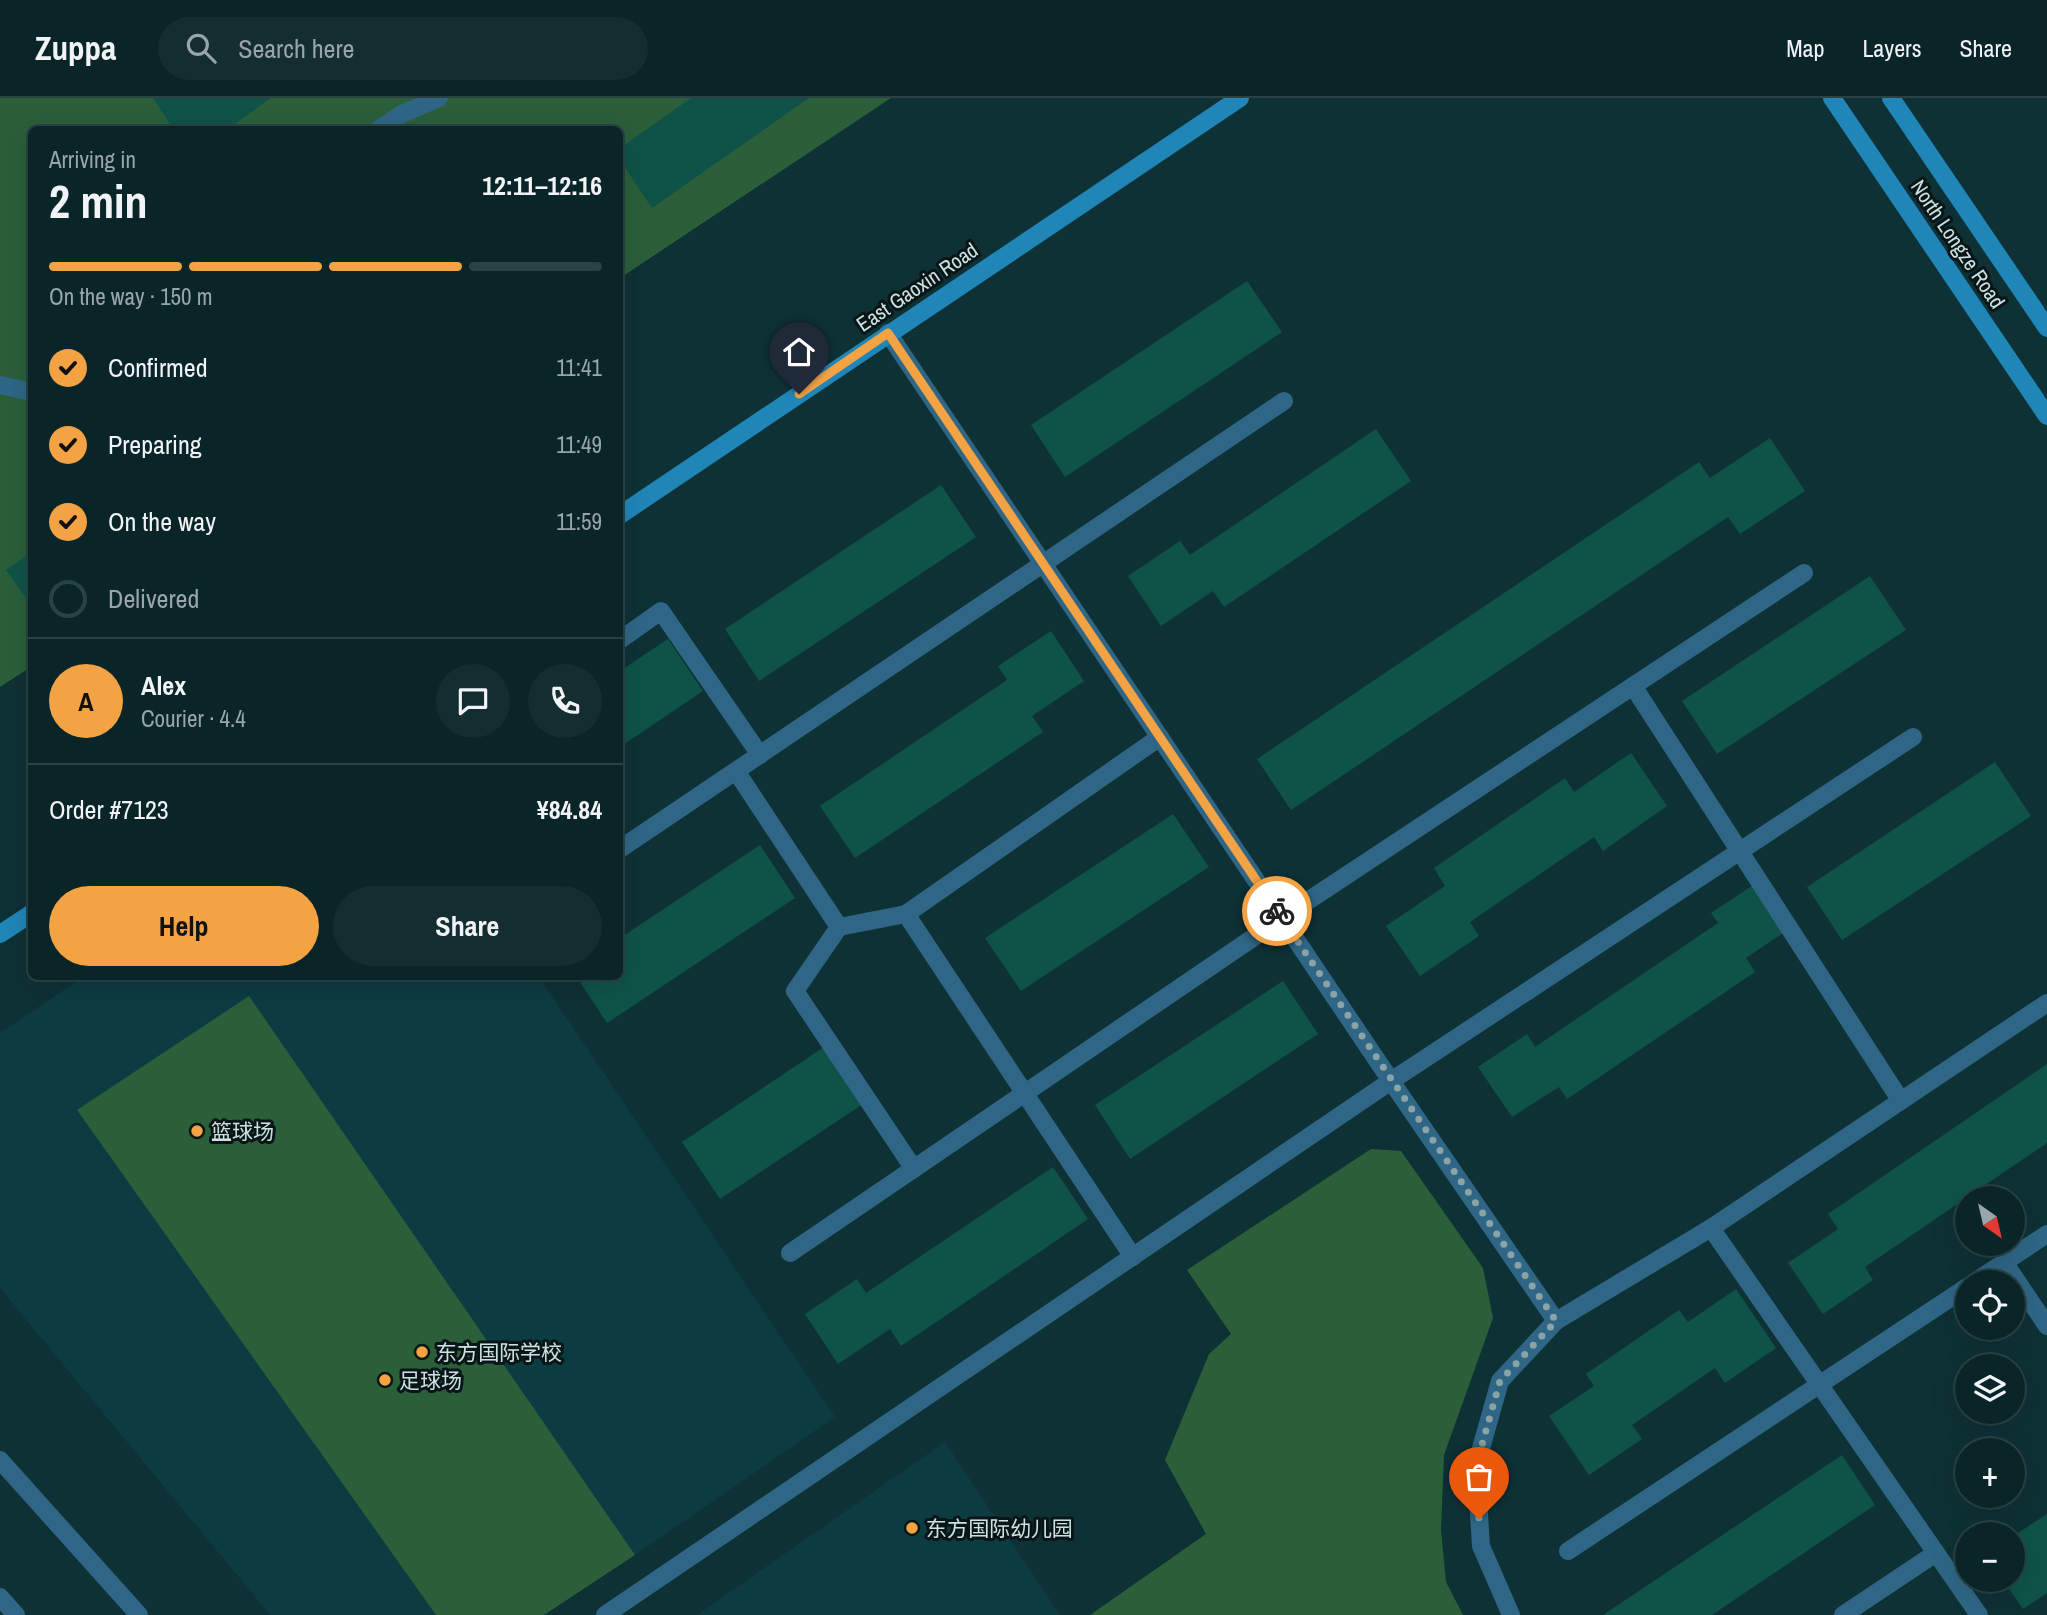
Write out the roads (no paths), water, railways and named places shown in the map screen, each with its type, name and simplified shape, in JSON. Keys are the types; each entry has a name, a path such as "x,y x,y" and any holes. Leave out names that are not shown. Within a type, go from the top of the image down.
{"main road":[{"name":"East Gaoxin Road","path":"623,513 1240,98"},
{"name":"North Longze Road","path":"1832,98 2047,416"},
{"name":"North Longze Road","path":"1891,98 2047,327"},
{"path":"0,934 28,916"}],"street":[{"path":"384,126 402,114 439,98"},
{"path":"888,333 1391,1081 1556,1321"},
{"path":"0,385 28,391"},
{"path":"623,847 1284,401"},
{"path":"790,1253 1282,918 1804,573"},
{"path":"623,638 661,611 760,755"},
{"path":"1633,686 1900,1101"},
{"path":"914,1169 795,991 839,927 906,914 1160,737"},
{"path":"605,1615 1391,1081 1913,737"},
{"path":"736,771 839,927"},
{"path":"906,914 1133,1257"},
{"path":"1511,1615 1481,1546 1476,1466 1500,1381 1556,1321 1710,1228 2047,1003"},
{"path":"1710,1228 1979,1615"},
{"path":"1992,1270 2047,1234"},
{"path":"2004,1262 2047,1326"},
{"path":"1568,1551 1955,1295"},
{"path":"0,1460 139,1615"},
{"path":"1843,1615 1936,1553"},
{"path":"0,1597 16,1615"}],"place":[{"name":"篮球场","path":"197,1131"},
{"name":"东方国际学校","path":"422,1352"},
{"name":"足球场","path":"385,1380"},
{"name":"东方国际幼儿园","path":"912,1528"}]}
